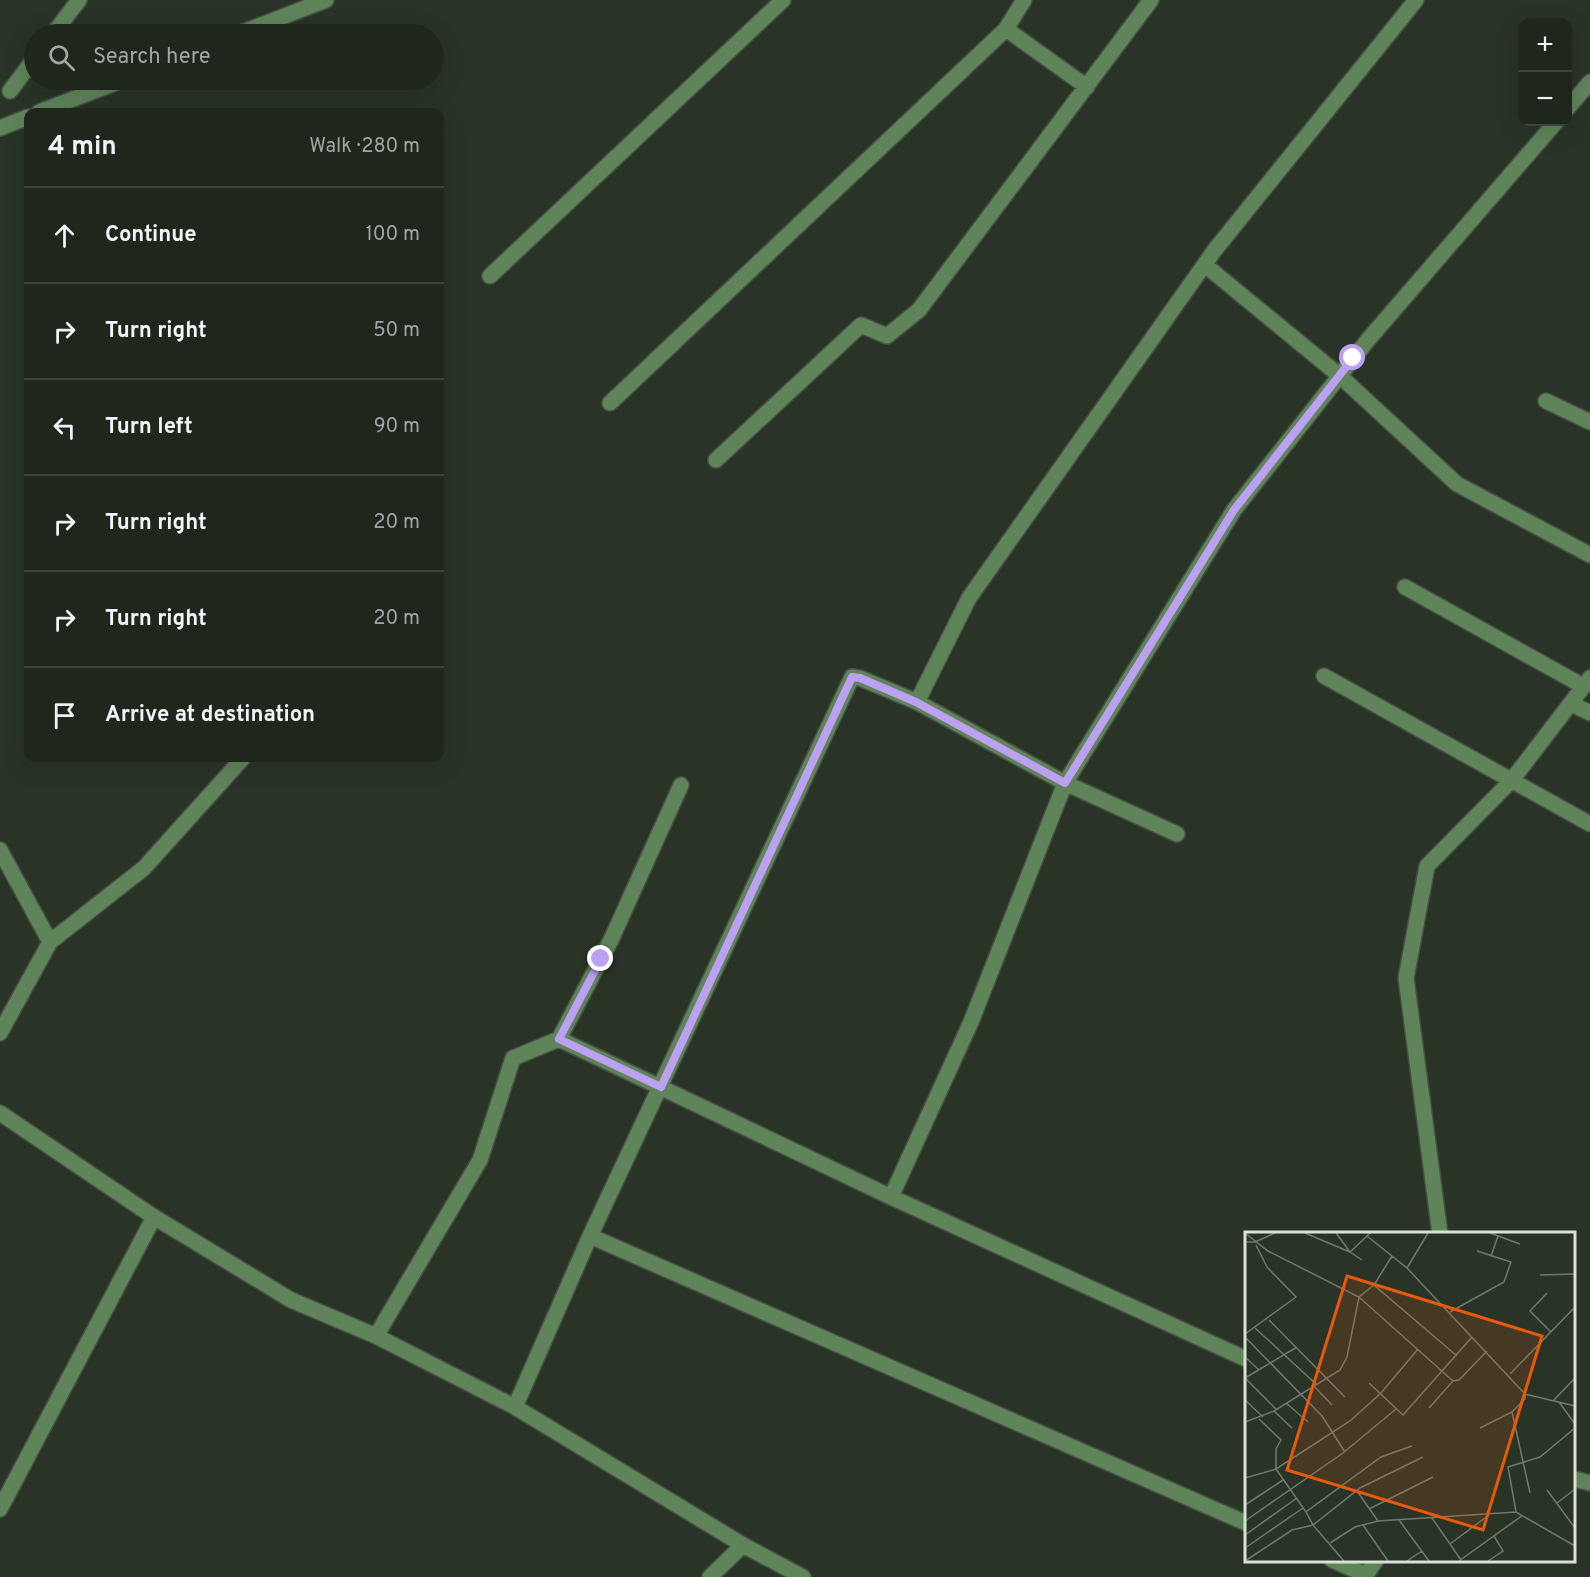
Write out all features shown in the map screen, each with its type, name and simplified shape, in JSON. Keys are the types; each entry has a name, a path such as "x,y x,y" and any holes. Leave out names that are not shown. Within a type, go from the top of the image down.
{"street":[{"path":"61,24 79,0"},
{"path":"264,24 326,0"},
{"path":"490,276 783,0"},
{"path":"610,403 1006,29 1023,0"},
{"path":"716,460 861,325 887,336 919,310 1151,0"},
{"path":"916,702 969,598 1204,265 1416,0"},
{"path":"1006,29 1086,87"},
{"path":"10,91 24,72"},
{"path":"1572,103 1590,82"},
{"path":"50,108 97,90"},
{"path":"0,128 24,119"},
{"path":"891,1197 971,1022 1065,783 1234,510 1367,341 1553,126"},
{"path":"1204,265 1340,376 1457,484 1590,555"},
{"path":"1546,401 1590,422"},
{"path":"1404,587 1587,682 1512,780 1427,866 1406,978 1440,1232"},
{"path":"1324,676 1590,824"},
{"path":"514,1407 590,1236 852,677 860,678 916,702 1065,783 1177,834"},
{"path":"1572,704 1590,713"},
{"path":"0,1033 50,942 144,868 239,762"},
{"path":"376,1336 480,1160 513,1058 559,1039 611,940 681,784"},
{"path":"0,850 50,942"},
{"path":"559,1039 891,1197 1245,1359"},
{"path":"0,1113 154,1217 291,1300 376,1336 514,1407 743,1545 803,1577"},
{"path":"0,1509 154,1217"},
{"path":"590,1236 1245,1523"},
{"path":"1575,1479 1590,1483"},
{"path":"710,1577 743,1545"},
{"path":"1336,1562 1366,1576 1375,1562"}],"route":[{"path":"601,959 559,1039 661,1087 852,677 860,678 916,702 1065,783 1234,510 1353,358"}]}
